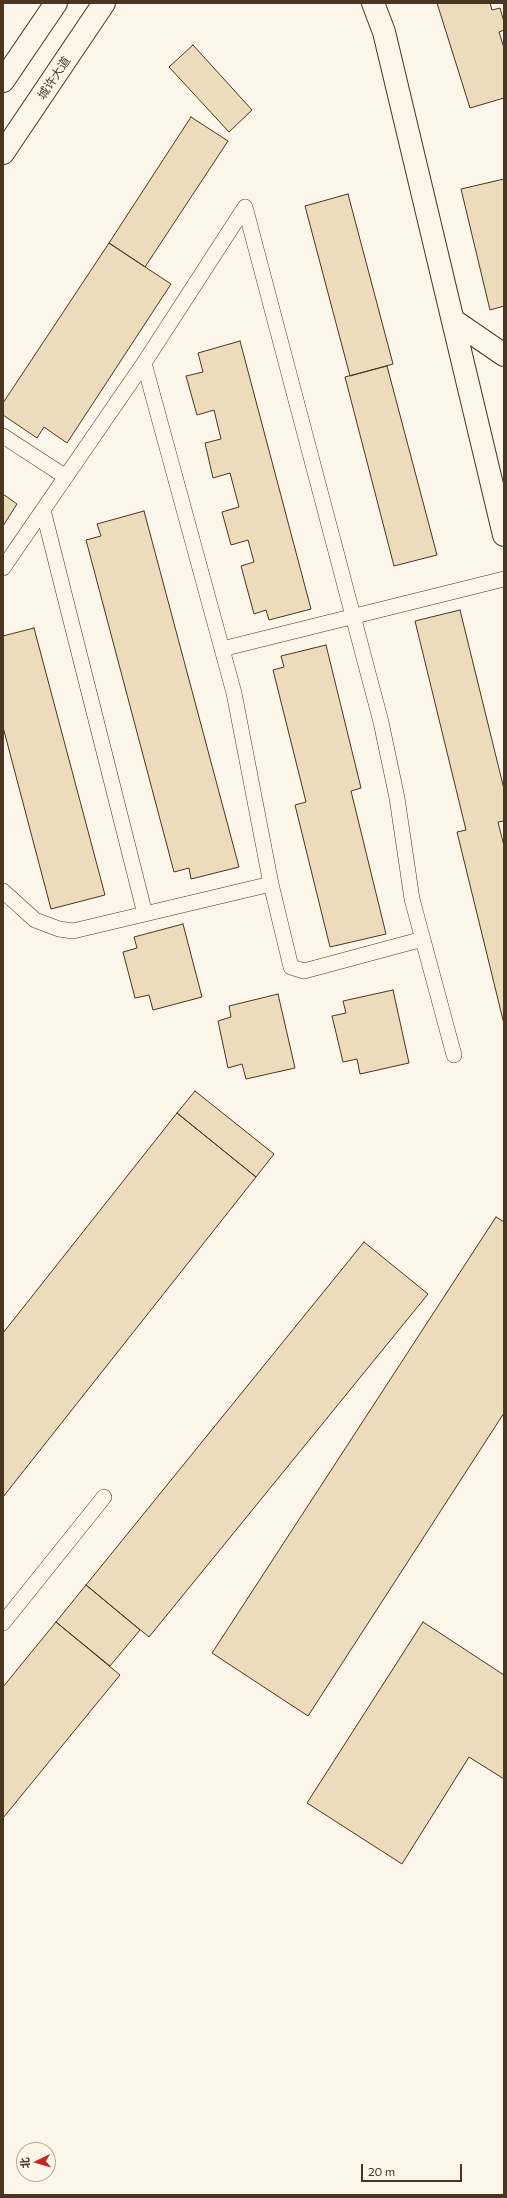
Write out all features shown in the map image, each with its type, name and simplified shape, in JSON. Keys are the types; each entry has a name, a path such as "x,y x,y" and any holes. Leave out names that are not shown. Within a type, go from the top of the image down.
{"street":[{"path":"3,81 56,3"},
{"name":"城许大道","path":"3,153 104,3"},
{"path":"373,3 384,32 504,536"},
{"path":"453,320 504,355"}],"lane":[{"path":"3,568 144,363 245,207 384,737 397,798 412,898 454,1055"},
{"path":"144,363 234,694 271,884 291,967 304,971 423,939"},
{"path":"3,436 66,477"},
{"path":"43,510 145,914"},
{"path":"222,649 504,579"},
{"path":"3,892 35,920 59,929 73,931 271,884"},
{"path":"3,1623 104,1497"}],"building":[{"path":"437,3 490,3 492,10 500,8 504,22 504,30 499,32 504,48 504,98 470,108"},
{"path":"193,45 252,110 229,132 169,67"},
{"path":"191,117 228,141 145,267 109,243"},
{"path":"504,179 504,306 490,310 461,189"},
{"path":"348,194 393,364 350,376 305,206"},
{"path":"109,243 171,284 67,443 44,427 37,438 3,415 3,403"},
{"path":"240,341 311,609 269,620 266,610 254,614 241,566 254,562 248,540 231,545 222,512 239,507 230,473 213,478 205,443 221,439 214,410 197,415 186,376 203,372 198,353"},
{"path":"387,366 437,555 394,566 345,377"},
{"path":"3,494 17,504 3,526"},
{"path":"144,511 239,867 191,879 189,868 174,872 86,540 101,536 97,524"},
{"path":"460,610 504,789 504,821 498,822 504,846 504,1024 457,832 466,830 415,621"},
{"path":"34,628 105,895 51,909 3,727 3,636"},
{"path":"326,645 361,788 351,791 386,934 330,947 295,805 306,802 273,670 284,667 281,656"},
{"path":"183,924 202,997 153,1010 149,995 135,998 123,952 137,948 134,937"},
{"path":"393,990 409,1063 360,1074 357,1059 343,1062 332,1016 346,1013 343,1001"},
{"path":"278,994 295,1068 246,1079 242,1064 228,1068 218,1021 231,1017 229,1006"},
{"path":"195,1091 274,1154 256,1177 177,1113"},
{"path":"177,1113 256,1177 3,1497 3,1333"},
{"path":"496,1217 504,1222 504,1413 308,1716 212,1653"},
{"path":"364,1242 428,1294 149,1637 86,1585"},
{"path":"86,1585 140,1630 110,1666 56,1622"},
{"path":"56,1622 120,1675 3,1818 3,1687"},
{"path":"423,1622 504,1675 504,1779 469,1757 402,1864 307,1803"}]}
